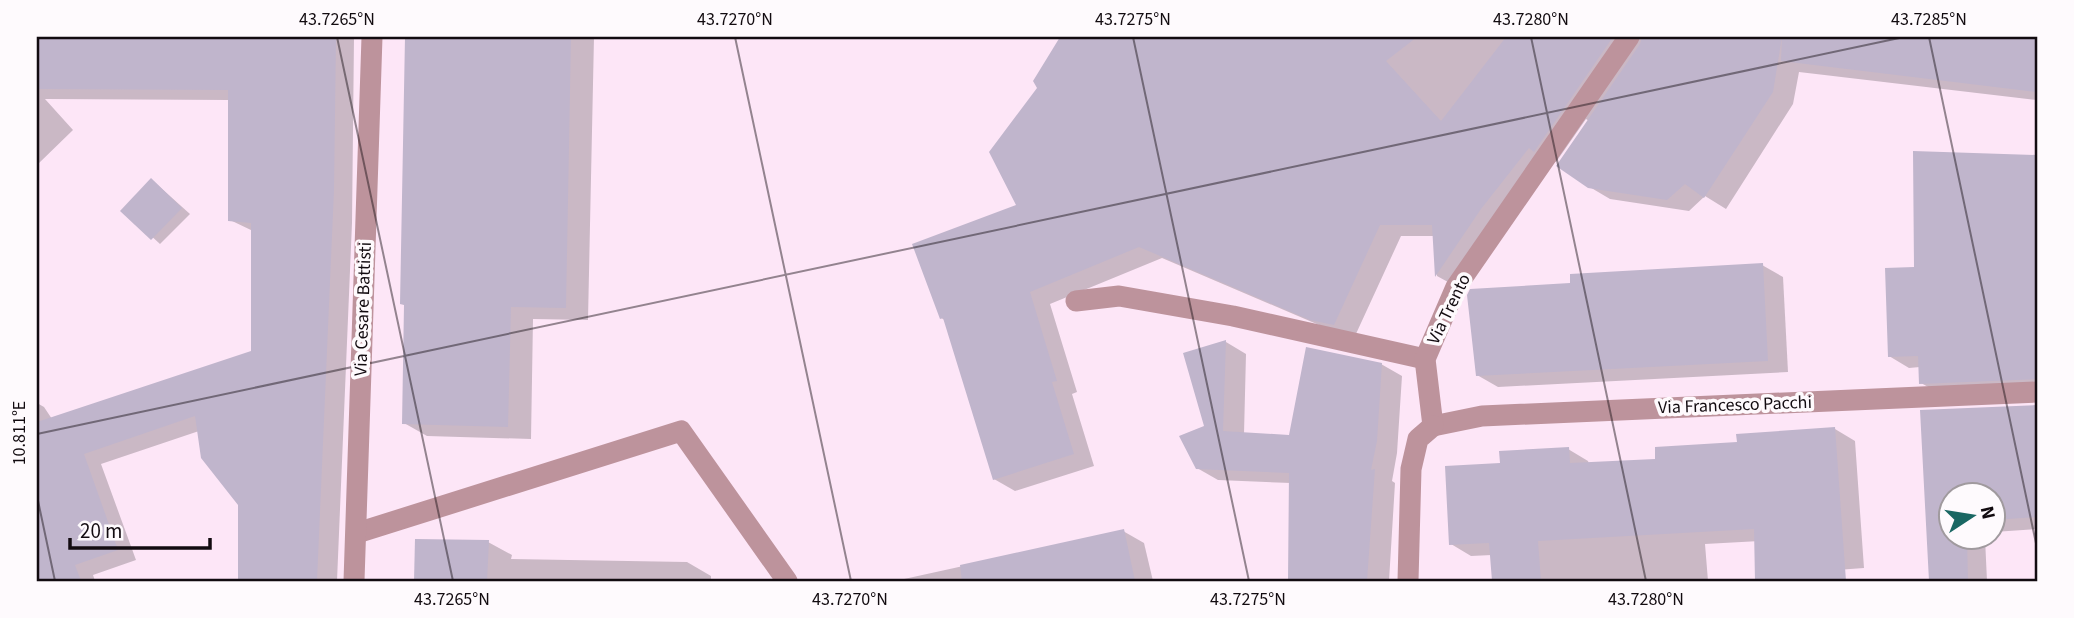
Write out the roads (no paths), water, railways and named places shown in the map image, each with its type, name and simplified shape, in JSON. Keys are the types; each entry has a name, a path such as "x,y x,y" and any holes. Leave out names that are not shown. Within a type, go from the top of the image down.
{"street":[{"name":"Via Cesare Battisti","path":"355,581 372,37"},
{"name":"Via Trento","path":"1433,426 1425,359 1456,287 1629,37"},
{"path":"1076,300 1119,296 1132,298 1233,316 1425,359"},
{"name":"Via Francesco Pacchi","path":"1433,426 1482,416 2037,392"},
{"path":"1408,581 1411,469 1418,439 1433,426"},
{"path":"357,533 681,431 787,581"}]}
